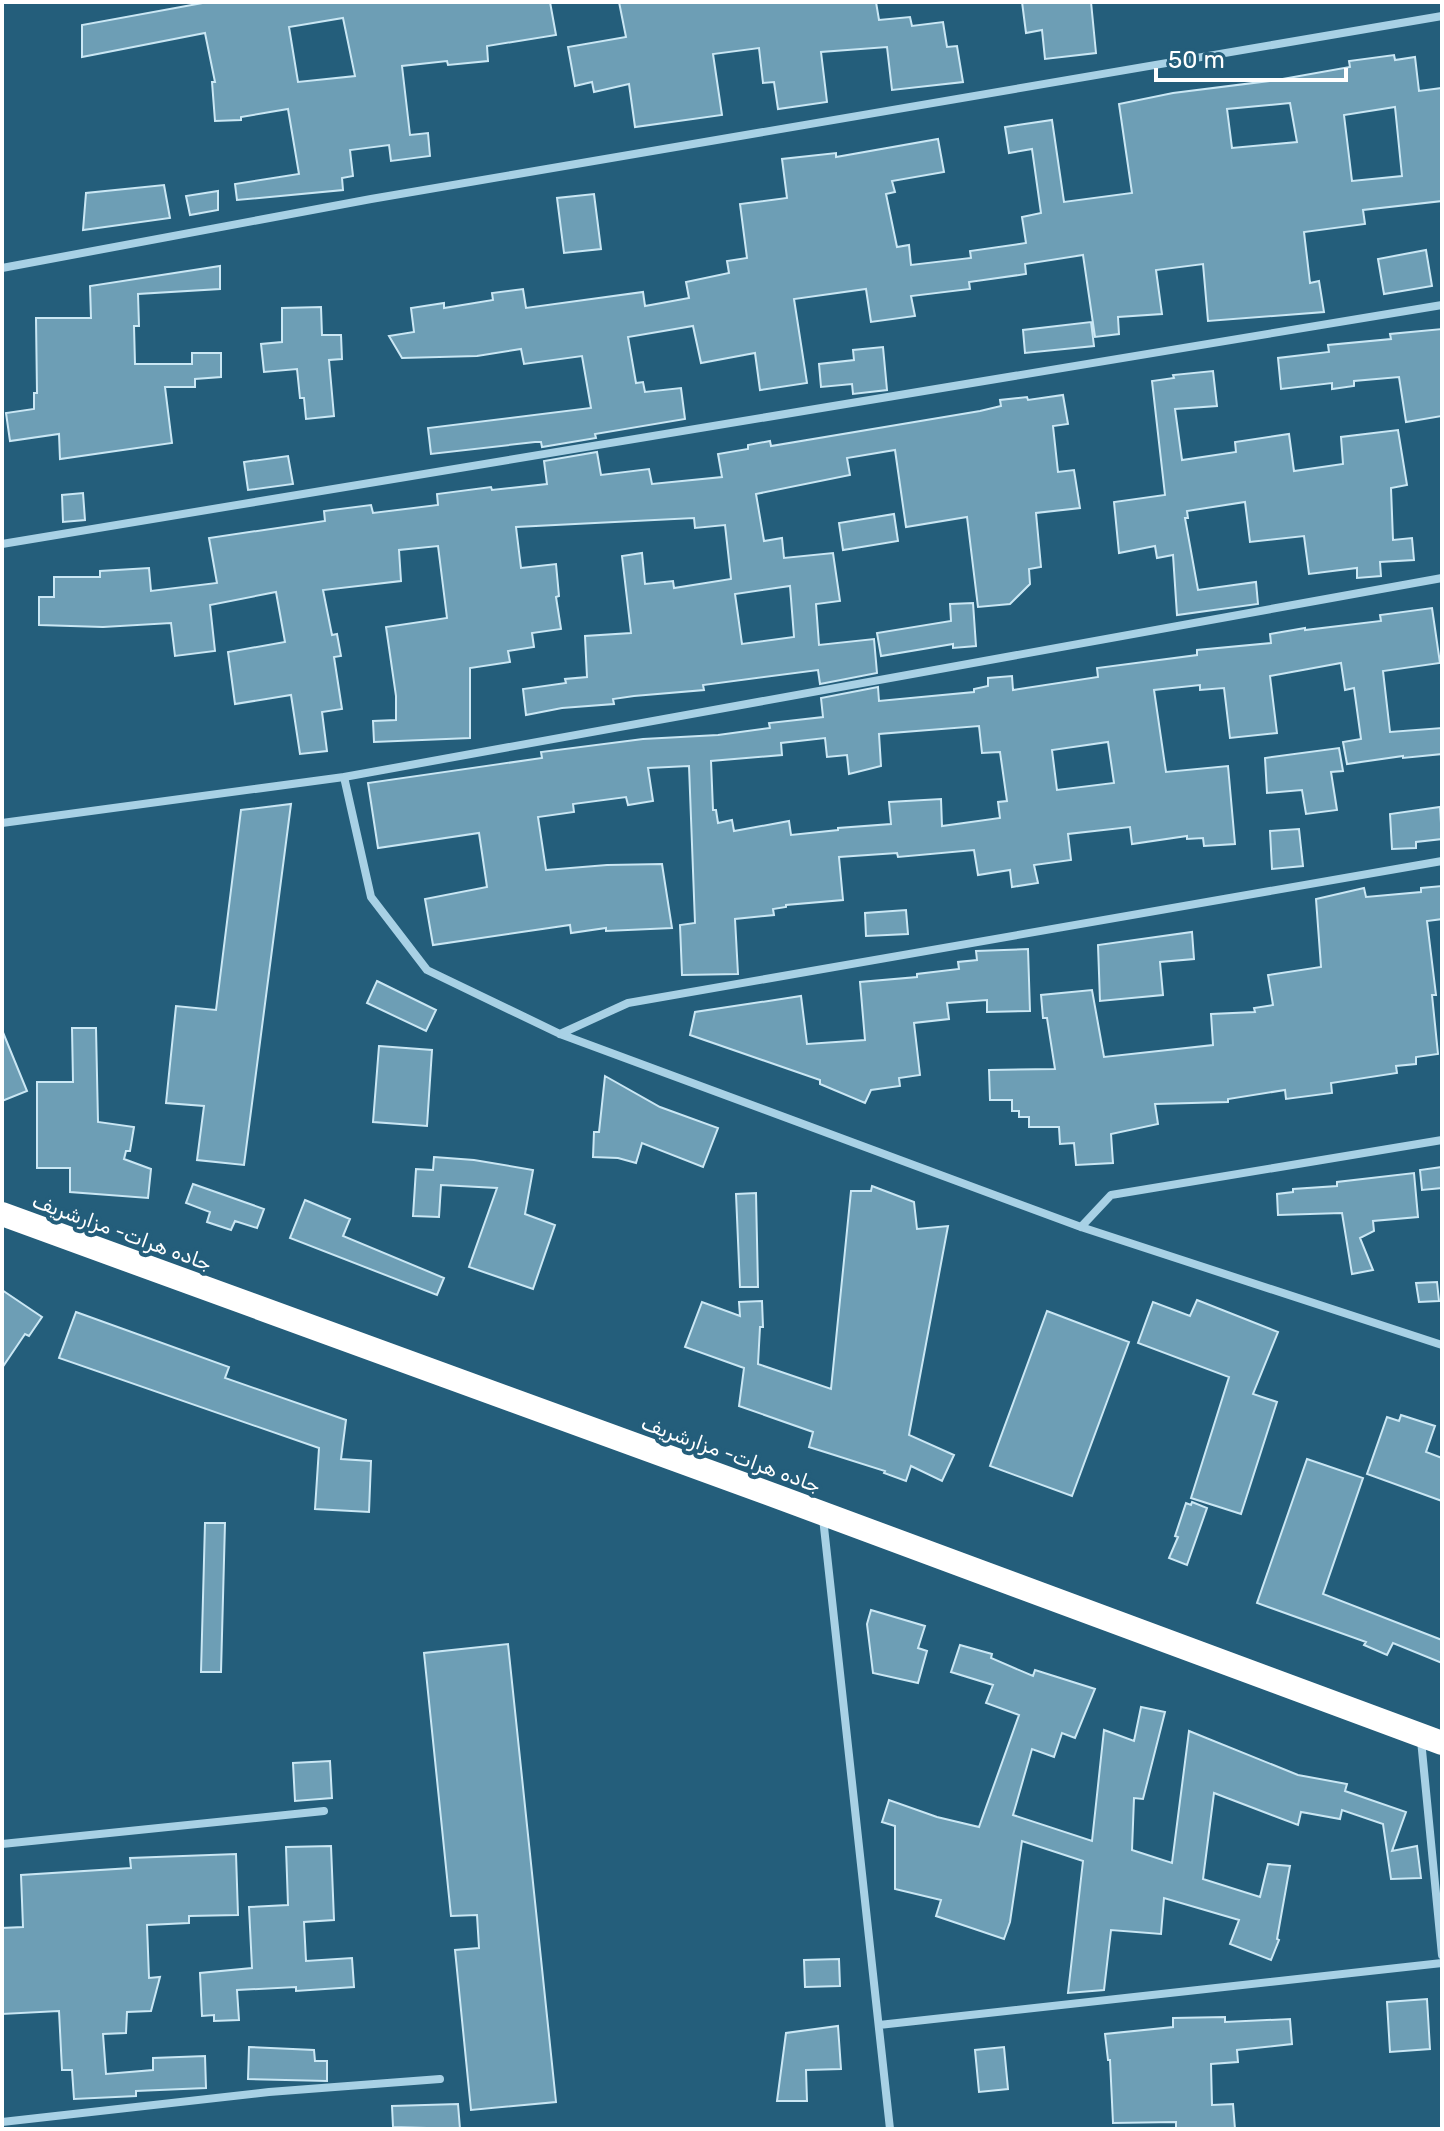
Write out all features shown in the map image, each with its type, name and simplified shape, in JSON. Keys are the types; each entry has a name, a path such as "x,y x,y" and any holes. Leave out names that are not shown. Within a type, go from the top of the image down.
{"highway":[{"name":"جاده هرات- مزارشریف","path":"2,1214 1431,1739"}],"street":[{"path":"2,268 386,196 1442,16"},
{"path":"2,544 1442,305"},
{"path":"2,823 344,777 1442,578"},
{"path":"344,777 371,897 427,970 560,1034 1081,1227 1442,1345"},
{"path":"560,1034 628,1003 1442,861"},
{"path":"1081,1227 1111,1195 1442,1140"},
{"path":"822,1513 890,2129"},
{"path":"1431,1739 1442,1955"},
{"path":"2,1844 324,1811"},
{"path":"879,2025 1442,1963"},
{"path":"2,2122 269,2092 440,2079"}],"building":[{"path":"208,2 550,2 556,35 487,46 488,61 402,66 410,135 428,133 430,156 391,161 389,145 350,150 353,176 342,178 343,190 237,200 235,184 299,174 288,109 241,117 241,120 215,121 212,82 215,82 205,33 82,57 82,25","holes":["343,18 355,76 298,82 289,27"]},
{"path":"619,2 876,2 879,20 910,17 912,26 943,22 947,47 957,46 963,82 892,90 887,47 821,52 827,102 778,109 774,82 763,83 759,48 713,54 722,115 635,127 629,84 594,92 592,82 575,86 568,47 626,37"},
{"path":"1022,2 1091,2 1096,53 1045,59 1042,30 1026,33"},
{"path":"1394,55 1395,60 1415,57 1419,91 1442,88 1442,201 1363,210 1365,224 1304,232 1310,283 1319,281 1324,312 1208,321 1203,264 1156,270 1162,314 1118,317 1119,334 1095,337 1083,255 1025,264 1026,274 969,282 970,289 911,296 915,316 871,322 866,289 794,299 807,383 760,390 755,353 701,363 693,326 628,337 636,383 643,382 645,392 681,388 685,419 595,434 596,438 542,447 541,442 535,442 431,454 428,428 591,408 582,356 524,364 521,349 477,356 402,358 389,336 414,332 411,308 444,303 444,308 493,300 492,293 523,289 526,308 643,292 645,306 689,298 686,282 729,273 727,261 747,258 740,204 787,198 782,159 836,153 836,157 938,139 944,172 892,181 895,192 886,194 897,247 909,245 911,265 971,258 970,251 1026,243 1022,217 1041,213 1032,149 1009,153 1005,127 1052,120 1064,202 1132,193 1119,104 1350,67 1349,61","holes":["1290,103 1297,142 1232,148 1227,109","1395,107 1402,176 1352,181 1344,115"]},
{"path":"164,185 170,218 83,230 86,193"},
{"path":"218,191 218,210 190,215 186,196"},
{"path":"594,194 601,249 564,253 557,198"},
{"path":"1426,250 1432,286 1384,294 1378,259"},
{"path":"220,266 220,289 138,294 139,326 134,326 135,364 192,364 192,353 221,353 221,377 195,379 195,387 165,387 172,443 60,459 59,434 10,441 6,413 34,409 34,393 37,393 36,318 91,318 90,286"},
{"path":"321,307 322,335 341,335 342,359 329,360 334,416 306,419 297,369 264,372 261,344 282,342 282,308"},
{"path":"1091,322 1094,346 1025,353 1023,330"},
{"path":"1442,329 1442,416 1406,422 1399,377 1354,381 1354,386 1332,389 1332,383 1281,389 1278,358 1329,352 1328,345 1391,339 1390,334"},
{"path":"883,347 887,390 853,394 852,384 821,387 819,364 854,360 853,350"},
{"path":"1213,371 1217,406 1175,409 1182,460 1236,452 1235,442 1289,434 1294,471 1343,464 1341,437 1398,430 1407,485 1391,488 1393,540 1412,538 1414,560 1380,562 1381,576 1357,578 1357,568 1309,574 1304,536 1250,542 1245,502 1187,511 1188,518 1185,518 1198,590 1256,582 1258,604 1177,615 1173,555 1157,558 1155,546 1119,553 1114,502 1165,495 1152,381 1174,378 1173,375"},
{"path":"1063,395 1068,424 1053,426 1058,472 1074,470 1080,508 1036,513 1041,567 1029,569 1030,584 1010,604 978,607 967,517 906,527 895,450 847,458 850,475 756,494 764,541 782,538 784,558 833,553 840,601 816,604 819,645 874,639 877,673 820,684 818,670 703,685 704,690 634,696 613,699 614,704 562,708 526,715 523,689 587,677 585,636 631,633 622,556 642,553 645,584 673,581 674,588 731,579 725,525 695,528 694,518 516,527 521,568 556,564 559,596 556,597 561,629 532,633 534,647 508,651 510,662 470,668 470,738 374,742 373,721 396,720 396,696 386,627 447,618 438,546 399,550 401,581 323,590 332,635 337,634 341,656 334,657 342,709 322,712 327,751 300,754 291,695 235,704 228,652 285,642 276,592 210,605 215,651 175,656 171,623 103,627 39,625 39,597 54,597 54,577 100,577 100,571 149,568 151,591 217,583 209,538 325,521 324,511 371,505 373,513 438,505 437,494 547,484 544,461 597,452 601,475 649,469 652,484 722,477 718,454 748,449 748,445 770,441 771,446 980,411 1001,406 1000,400 1027,397 1028,400","holes":["790,586 794,637 742,644 735,594"]},
{"path":"288,456 293,484 248,490 244,462"},
{"path":"83,493 85,520 63,522 62,495"},
{"path":"894,514 898,541 843,550 839,523"},
{"path":"973,603 976,646 953,648 953,644 881,656 877,633 951,621 950,604"},
{"path":"1432,608 1440,663 1383,671 1390,732 1442,728 1442,754 1347,764 1343,742 1361,739 1354,688 1345,690 1341,663 1270,676 1277,733 1230,738 1224,688 1200,690 1200,685 1154,690 1166,772 1228,766 1235,844 1204,846 1203,838 1187,839 1187,836 1132,844 1130,827 1068,834 1071,860 1034,865 1038,883 1012,887 1010,870 978,875 974,850 898,857 897,853 839,857 843,900 786,905 773,909 774,915 735,919 738,974 682,975 680,925 695,923 689,766 648,768 653,801 628,805 626,797 573,804 574,812 538,817 546,870 662,864 672,928 606,931 606,928 571,933 570,925 433,945 425,899 487,887 479,833 378,848 368,783 542,758 541,752 770,728 769,723 823,717 821,698 878,687 879,701 974,692 974,689 988,686 988,678 1012,676 1013,690 1098,677 1097,668 1197,655 1197,650 1271,643 1270,634 1381,621 1380,615","holes":["979,726 982,753 1000,752 1007,801 998,802 1000,818 942,826 941,799 889,802 891,824 791,835 789,821 734,831 732,820 718,823 716,810 713,810 711,761 782,755 781,743 825,738 827,757 847,755 849,774 881,766 879,734","1108,742 1114,783 1057,790 1052,750"]},
{"path":"1339,748 1343,771 1331,772 1337,810 1306,814 1302,790 1267,793 1265,758"},
{"path":"291,804 244,1165 197,1160 204,1106 166,1103 176,1006 216,1010 241,810"},
{"path":"1440,807 1442,839 1416,842 1416,848 1392,849 1390,814"},
{"path":"1299,829 1303,866 1272,869 1270,831"},
{"path":"1442,886 1442,919 1427,921 1436,995 1432,995 1438,1054 1416,1057 1416,1064 1396,1066 1397,1073 1331,1083 1332,1093 1286,1099 1285,1090 1228,1099 1228,1102 1155,1104 1158,1124 1111,1134 1113,1163 1076,1165 1074,1143 1060,1144 1059,1127 1029,1127 1029,1117 1019,1117 1019,1111 1012,1111 1012,1100 990,1100 989,1070 1055,1069 1041,995 1092,990 1104,1057 1213,1045 1211,1014 1255,1012 1254,1008 1273,1005 1268,975 1321,967 1316,899 1364,888 1366,897 1421,892 1421,888"},
{"path":"906,910 908,934 866,936 865,913"},
{"path":"1192,932 1194,959 1160,962 1163,995 1100,1001 1098,945"},
{"path":"1028,949 1030,1011 987,1012 987,1000 947,1003 949,1019 914,1023 920,1075 899,1078 900,1086 871,1090 865,1103 820,1084 820,1080 690,1035 695,1012 801,996 807,1044 865,1040 860,982 917,977 917,974 959,969 958,962 977,960 976,951"},
{"path":"377,981 436,1010 426,1031 367,1003"},
{"path":"72,1028 96,1028 98,1122 134,1127 130,1151 126,1151 124,1159 151,1169 148,1198 70,1192 70,1168 37,1168 37,1082 73,1082"},
{"path":"2,1030 27,1091 2,1101"},
{"path":"379,1046 432,1050 427,1126 373,1122"},
{"path":"605,1076 660,1107 718,1128 703,1167 642,1143 636,1163 618,1158 593,1157 594,1132 599,1132"},
{"path":"434,1157 533,1170 525,1214 555,1225 533,1289 469,1267 497,1188 441,1185 439,1217 413,1216 416,1169 433,1170"},
{"path":"1442,1167 1442,1188 1422,1190 1420,1170"},
{"path":"1414,1173 1418,1217 1373,1221 1374,1231 1360,1238 1373,1270 1352,1274 1342,1213 1278,1215 1277,1194 1293,1192 1293,1189 1337,1186 1337,1182"},
{"path":"193,1184 264,1209 257,1228 235,1221 231,1230 207,1222 210,1212 186,1203"},
{"path":"872,1186 914,1202 917,1229 948,1226 909,1435 954,1455 942,1481 911,1466 906,1481 885,1471 809,1447 813,1432 739,1406 744,1368 685,1347 702,1302 740,1316 739,1302 762,1301 763,1327 760,1327 758,1364 831,1389 851,1191 871,1191"},
{"path":"756,1193 758,1287 740,1287 736,1194"},
{"path":"305,1200 350,1219 343,1236 444,1278 437,1295 290,1238"},
{"path":"1437,1282 1439,1301 1419,1302 1416,1283"},
{"path":"2,1290 42,1317 29,1336 25,1334 2,1368"},
{"path":"1197,1300 1278,1332 1253,1394 1277,1402 1241,1514 1191,1498 1229,1377 1138,1343 1153,1302 1190,1316"},
{"path":"1047,1311 1129,1342 1072,1496 990,1466"},
{"path":"76,1312 229,1367 225,1378 346,1420 341,1459 371,1461 369,1512 315,1509 319,1448 59,1358"},
{"path":"1401,1415 1435,1426 1426,1452 1442,1458 1442,1501 1367,1474 1387,1417 1399,1421"},
{"path":"1307,1459 1363,1478 1323,1594 1442,1640 1442,1663 1393,1643 1387,1655 1364,1645 1366,1642 1257,1603"},
{"path":"1192,1502 1207,1508 1187,1565 1169,1558 1186,1503 1191,1505"},
{"path":"205,1523 225,1523 221,1672 201,1672"},
{"path":"871,1610 925,1626 918,1648 927,1651 918,1683 873,1673 867,1624"},
{"path":"508,1644 556,2102 471,2110 455,1950 479,1948 477,1915 451,1916 424,1653"},
{"path":"960,1645 992,1654 991,1658 1033,1676 1035,1670 1095,1689 1075,1738 1062,1733 1054,1757 1032,1749 1013,1815 1092,1841 1104,1730 1134,1741 1141,1707 1165,1712 1143,1799 1134,1798 1132,1850 1172,1863 1189,1731 1298,1775 1347,1784 1345,1791 1406,1812 1392,1851 1417,1846 1421,1878 1391,1879 1383,1824 1342,1810 1340,1819 1301,1812 1298,1825 1214,1793 1203,1879 1260,1897 1268,1864 1290,1866 1279,1940 1271,1960 1230,1944 1239,1920 1164,1898 1161,1934 1111,1930 1104,1990 1068,1993 1083,1861 1022,1841 1010,1922 1004,1939 936,1916 941,1900 895,1889 895,1826 882,1822 889,1800 937,1817 979,1827 1019,1715 986,1703 993,1685 951,1672"},
{"path":"330,1761 332,1798 295,1801 293,1763"},
{"path":"331,1846 334,1920 304,1922 306,1961 352,1958 354,1987 296,1991 296,1987 237,1990 239,2020 214,2021 214,2015 202,2016 200,1973 252,1968 249,1907 288,1905 286,1847"},
{"path":"236,1854 238,1915 189,1916 189,1923 147,1925 149,1978 160,1977 151,2011 127,2012 126,2033 103,2034 106,2074 153,2070 153,2058 205,2056 206,2088 136,2091 136,2096 74,2099 72,2070 62,2070 59,2011 2,2014 2,1928 23,1927 21,1875 131,1868 130,1858"},
{"path":"839,1959 840,1986 805,1987 804,1960"},
{"path":"1427,1999 1430,2049 1390,2052 1387,2002"},
{"path":"1225,2017 1225,2022 1290,2019 1292,2044 1237,2050 1238,2062 1211,2064 1212,2105 1233,2104 1235,2129 1176,2129 1176,2122 1113,2123 1110,2060 1105,2034 1173,2027 1173,2018"},
{"path":"838,2026 841,2069 806,2070 807,2101 777,2101 786,2033"},
{"path":"249,2047 314,2050 315,2061 327,2061 327,2081 248,2079"},
{"path":"1004,2047 1008,2089 979,2092 975,2050"},
{"path":"458,2104 460,2129 393,2127 392,2106"}]}
